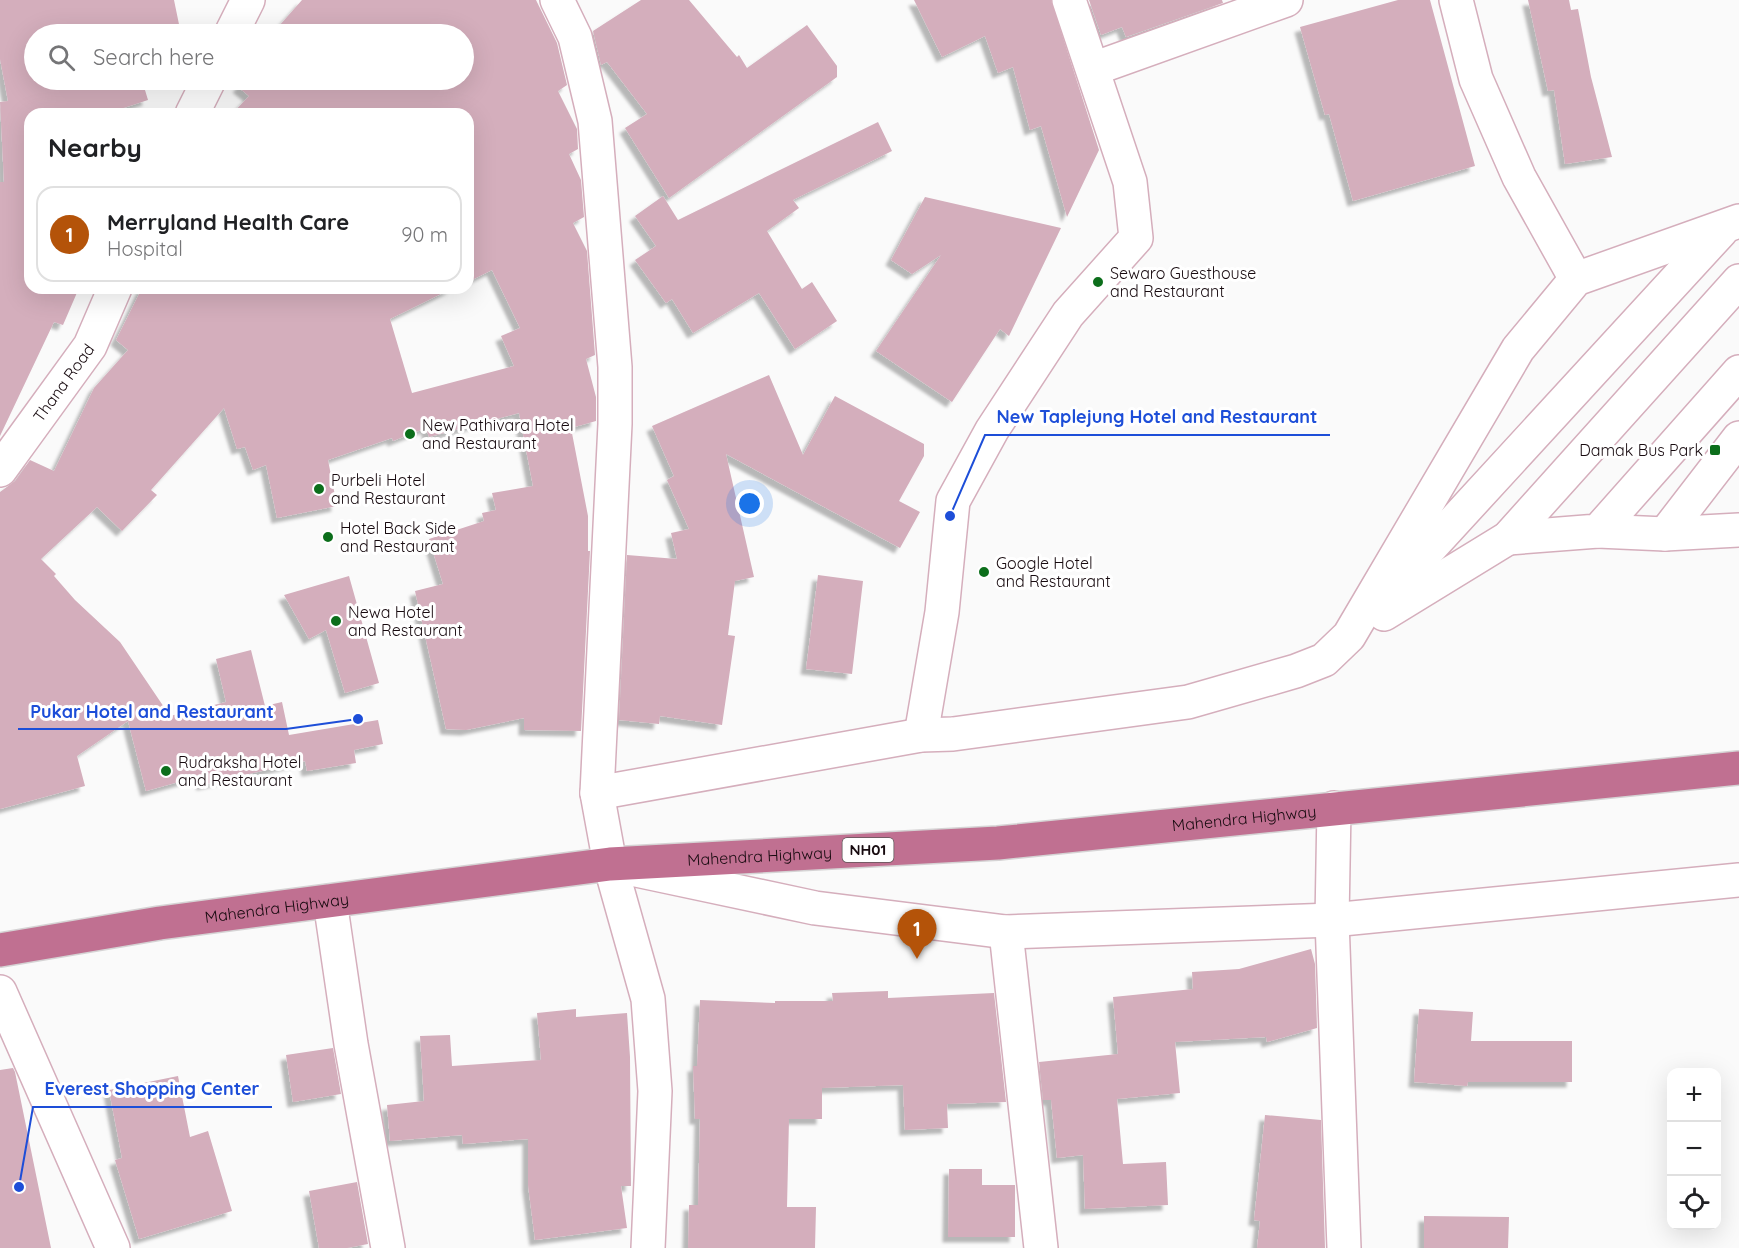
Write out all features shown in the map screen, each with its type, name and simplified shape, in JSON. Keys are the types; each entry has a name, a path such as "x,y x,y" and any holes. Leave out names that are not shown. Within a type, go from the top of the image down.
{"highway":[{"name":"Mahendra Highway","path":"0,951 159,923 610,864 998,843 1739,768"}],"street":[{"path":"236,24 248,0"},
{"path":"557,0 575,37 595,121 615,367 615,424 597,793 610,864 648,999 655,1091 648,1248"},
{"path":"921,735 942,612 953,501 992,430 1068,314 1136,238 1130,182 1069,0"},
{"path":"1093,69 1286,0"},
{"path":"1456,0 1476,79 1519,177 1576,279"},
{"path":"195,108 204,90"},
{"path":"597,793 921,735 953,734 1188,702 1296,671 1324,660 1349,636 1732,224"},
{"path":"1349,636 1518,349 1576,279 1732,224"},
{"path":"1349,636 1508,538 1739,281"},
{"name":"Thana Road","path":"0,470 90,346 112,294"},
{"path":"1598,531 1739,372"},
{"path":"1665,534 1739,438"},
{"path":"1508,538 1598,531 1665,534 1739,530"},
{"path":"1334,808 1332,920 1344,1248"},
{"path":"610,864 814,908 1006,932 1332,920 1739,880"},
{"path":"330,901 351,1044 388,1248"},
{"path":"1006,932 1041,1248"},
{"path":"0,992 112,1248"}],"building":[{"path":"0,0 174,0 179,24 24,24 24,90 145,90 148,100 123,108 24,108 24,294 76,294 63,325 54,322 0,436 0,182 4,182 0,102 8,101 0,59"},
{"path":"302,0 536,0 557,43 567,85 558,91 577,129 578,149 569,154 581,180 584,217 573,223 587,251 595,355 586,359 596,397 596,421 571,428 588,516 588,551 590,551 581,731 524,730 524,718 466,730 446,729 415,591 443,584 429,539 484,521 482,513 496,510 492,493 533,486 519,413 429,437 426,428 393,441 392,438 328,460 337,506 277,518 266,465 253,470 245,447 237,449 224,408 151,490 157,495 122,531 97,507 41,559 56,574 54,576 75,600 120,642 170,716 226,702 216,659 251,650 265,706 282,702 289,735 378,720 383,744 354,750 356,763 307,771 305,761 202,785 200,776 146,791 128,721 77,756 85,786 0,809 0,492 15,481 30,460 54,471 94,388 128,350 116,340 139,294 441,294 390,319 412,393 514,366 501,336 520,328 492,270 474,279 474,108 238,108 249,96 242,90 474,90 474,24 281,24"},
{"path":"641,0 689,0 737,57 739,55 747,68 807,25 837,66 837,77 669,198 625,128 647,114 607,62 601,65 593,31"},
{"path":"914,0 1051,0 1099,150 1067,217 1041,126 1030,130 1013,67 998,73 985,36 942,57"},
{"path":"1089,0 1222,0 1223,3 1126,37 1122,27 1101,35"},
{"path":"1398,0 1430,0 1475,166 1353,201 1329,114 1325,115 1300,27"},
{"path":"1528,0 1569,0 1571,10 1578,9 1591,77 1612,157 1565,164 1554,90 1548,91"},
{"path":"878,122 892,151 793,200 799,208 767,231 802,289 812,282 837,321 795,349 759,293 693,333 672,299 666,303 635,260 656,246 635,216 663,196 678,220"},
{"path":"925,197 1061,228 1009,336 1000,329 952,402 876,351 941,255 912,274 891,260"},
{"path":"769,375 803,455 835,396 924,444 924,456 899,501 920,512 900,548 726,454 754,577 735,581 728,635 735,636 722,725 660,716 659,724 619,720 627,555 677,559 671,533 689,529 667,480 674,476 652,426"},
{"path":"818,575 863,581 852,674 806,669"},
{"path":"349,576 379,683 345,693 326,630 309,639 284,595"},
{"path":"1311,949 1315,964 1317,1028 1267,1042 1266,1037 1175,1042 1180,1093 1117,1099 1123,1164 1166,1162 1168,1205 1085,1209 1083,1155 1057,1158 1051,1100 1043,1100 1039,1062 1118,1054 1113,997 1193,989 1192,972 1239,969"},
{"path":"888,991 888,998 994,993 1006,1102 947,1104 948,1128 905,1130 903,1085 822,1088 822,1119 789,1119 787,1207 816,1207 815,1248 688,1248 689,1205 698,1205 700,1119 695,1119 693,1066 697,1066 700,1000 775,1003 775,1001 833,1001 832,993"},
{"path":"576,1009 576,1017 627,1013 630,1057 631,1186 621,1186 627,1228 535,1240 528,1185 528,1139 463,1144 462,1135 390,1141 387,1105 424,1101 420,1036 450,1035 452,1066 541,1060 537,1013"},
{"path":"1419,1009 1473,1012 1471,1041 1572,1041 1572,1082 1468,1082 1467,1086 1414,1082"},
{"path":"333,1048 341,1094 293,1102 286,1055"},
{"path":"13,1068 51,1248 0,1248 0,1070"},
{"path":"178,1076 190,1137 208,1131 232,1211 139,1239 115,1160 122,1158 109,1090"},
{"path":"1265,1115 1321,1120 1325,1248 1257,1248 1260,1221 1254,1220"},
{"path":"949,1169 982,1169 982,1185 1015,1185 1015,1237 948,1237"},
{"path":"357,1182 368,1244 347,1248 319,1248 309,1191"},
{"path":"1424,1216 1509,1217 1508,1248 1424,1248"}],"place":[{"name":"Sewaro Guesthouse and Restaurant","path":"1098,282"},
{"name":"New Pathivara Hotel and Restaurant","path":"410,434"},
{"name":"Damak Bus Park","path":"1715,450"},
{"name":"Purbeli Hotel and Restaurant","path":"319,489"},
{"name":"New Taplejung Hotel and Restaurant","path":"950,516"},
{"name":"Hotel Back Side and Restaurant","path":"328,537"},
{"name":"Google Hotel and Restaurant","path":"984,572"},
{"name":"Newa Hotel and Restaurant","path":"336,621"},
{"name":"Pukar Hotel and Restaurant","path":"358,719"},
{"name":"Rudraksha Hotel and Restaurant","path":"166,771"},
{"name":"Merryland Health Care","path":"917,959"},
{"name":"Everest Shopping Center","path":"19,1187"}]}
